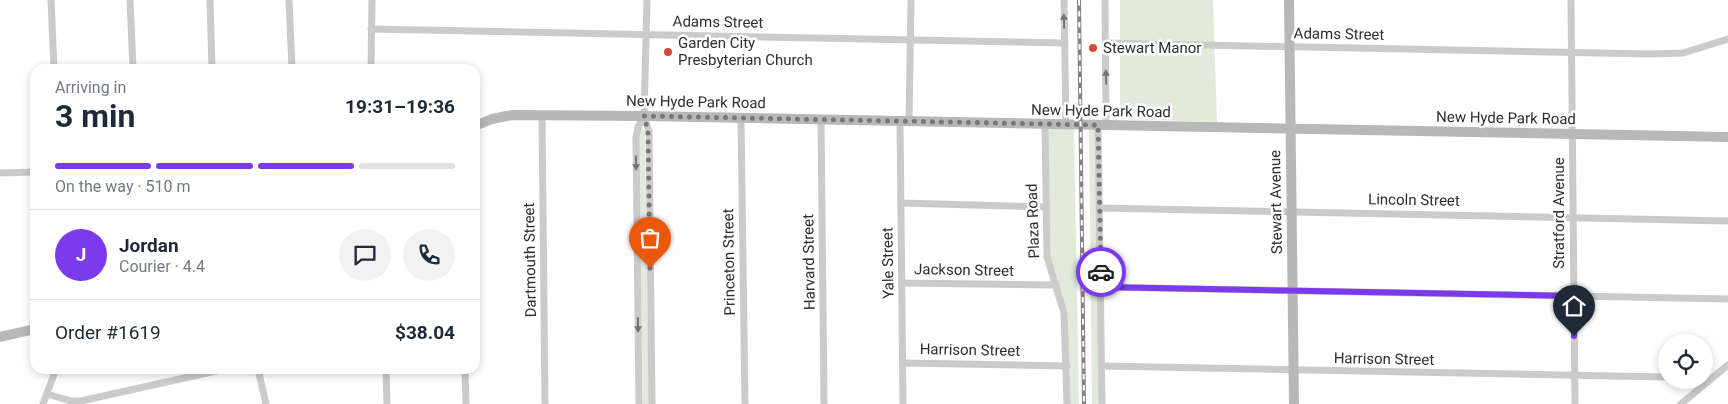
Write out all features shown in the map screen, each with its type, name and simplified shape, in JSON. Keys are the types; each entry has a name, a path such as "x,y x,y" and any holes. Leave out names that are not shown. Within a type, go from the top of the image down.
{"main road":[{"name":"Stewart Avenue","path":"1289,0 1294,404"},
{"name":"New Hyde Park Road","path":"480,124 492,119 512,115 644,116 1728,138"},
{"path":"0,337 30,330"}],"street":[{"path":"51,0 54,64"},
{"path":"130,0 133,64"},
{"path":"210,0 212,64"},
{"path":"289,0 292,64"},
{"path":"371,64 372,0"},
{"path":"647,0 644,116 648,131 652,404"},
{"name":"Yale Street","path":"903,404 901,203 911,0"},
{"path":"1064,0 1066,125"},
{"path":"1102,404 1100,208 1105,0"},
{"name":"Stratford Avenue","path":"1571,0 1575,404"},
{"name":"Adams Street","path":"371,29 1064,43"},
{"name":"Adams Street","path":"1105,43 1649,54 1683,53 1728,39"},
{"name":"Dartmouth Street","path":"542,115 545,404"},
{"path":"639,404 636,137 638,127 644,116"},
{"name":"Princeton Street","path":"741,119 745,404"},
{"name":"Harvard Street","path":"821,120 824,404"},
{"name":"Plaza Road","path":"1045,125 1047,257 1064,313 1067,404"},
{"path":"0,173 30,172"},
{"path":"901,203 1046,207"},
{"name":"Lincoln Street","path":"1100,208 1728,221"},
{"name":"Jackson Street","path":"902,283 1056,285"},
{"path":"1101,287 1728,299"},
{"name":"Harrison Street","path":"903,363 1067,366"},
{"path":"1713,377 1728,365"},
{"name":"Harrison Street","path":"1102,366 1658,377"},
{"path":"43,404 54,374"},
{"path":"47,394 71,401 81,401 202,374"},
{"path":"259,374 266,404"},
{"path":"386,374 387,404"},
{"path":"466,374 466,404"},
{"path":"1681,404 1699,389"}],"shaded area":[{"path":"1120,0 1213,0 1217,122 1120,119"},
{"path":"1044,126 1074,126 1079,404 1067,404 1065,314 1048,260"},
{"path":"642,127 645,131 649,404 643,404 639,130"},
{"path":"1089,127 1097,127 1101,404 1092,404"}],"railway":[{"path":"1079,0 1084,404"}],"way so far":[{"path":"650,268 648,131 644,116 1098,125 1101,272"}],"place":[{"name":"Stewart Manor","path":"1093,48"},
{"name":"Garden City Presbyterian Church","path":"668,52"}],"route":[{"path":"1101,272 1101,287 1574,296 1574,336"}]}
